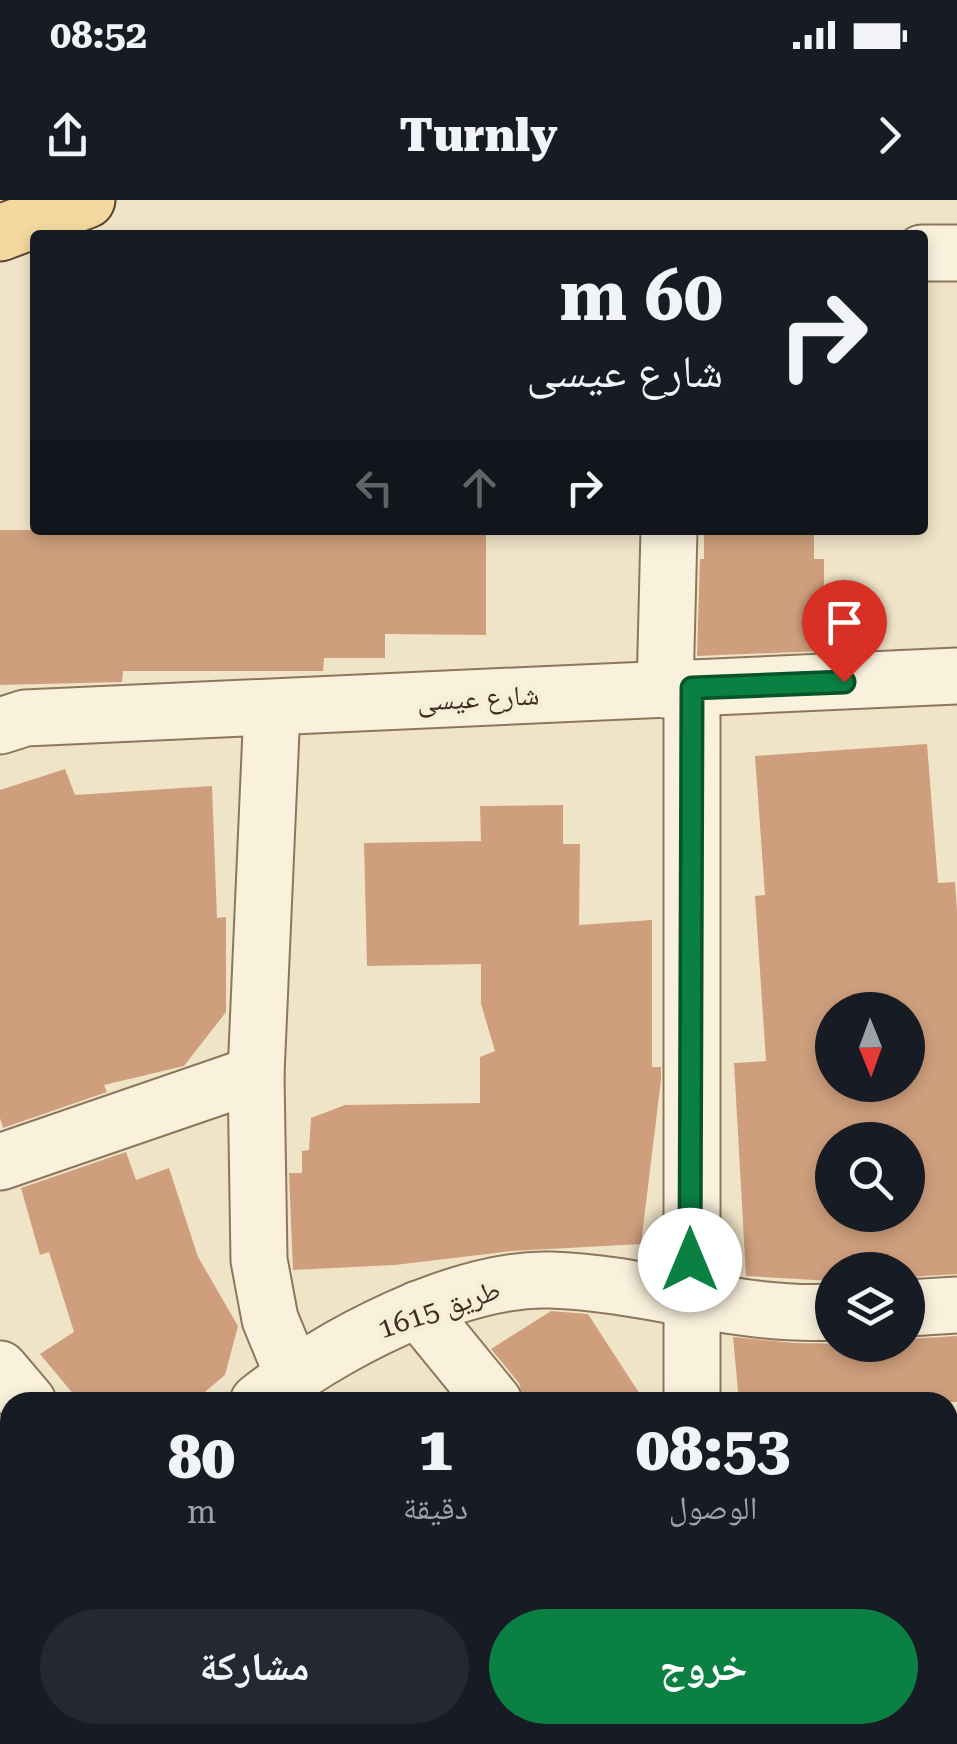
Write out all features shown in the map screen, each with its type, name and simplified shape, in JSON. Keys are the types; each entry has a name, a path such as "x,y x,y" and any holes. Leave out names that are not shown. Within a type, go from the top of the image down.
{"main road":[{"path":"0,233 88,200"}],"street":[{"path":"928,252 957,254"},
{"path":"669,535 679,689 692,1392"},
{"name":"شارع عيسى","path":"0,726 26,718 957,676"},
{"name":"طريق 1615","path":"272,708 256,1074 259,1260 270,1319 276,1389 381,1326 495,1286 548,1280 752,1309 815,1311"},
{"path":"0,1162 256,1074"},
{"path":"925,1307 957,1305"},
{"path":"418,1310 486,1392"},
{"path":"0,1369 20,1392"}],"building":[{"path":"0,530 30,530 30,535 486,535 486,635 385,634 385,658 324,658 323,671 123,671 122,682 0,685"},
{"path":"704,535 814,535 814,559 824,559 824,651 697,656 700,559 704,559"},
{"path":"927,744 938,883 955,882 957,911 957,1274 925,1276 925,1252 815,1252 815,1280 746,1276 734,1063 766,1061 755,896 765,895 755,756"},
{"path":"65,769 75,795 212,786 217,918 226,917 226,1012 184,1066 104,1085 107,1092 3,1128 0,790"},
{"path":"563,805 563,844 580,844 579,925 652,920 652,1067 661,1067 661,1080 641,1244 293,1270 289,1173 302,1173 302,1151 309,1150 311,1118 345,1105 480,1103 480,1057 495,1051 481,1004 481,964 367,966 364,843 481,841 480,806"},
{"path":"126,1152 136,1180 169,1168 198,1257 238,1326 225,1375 205,1392 72,1392 40,1354 74,1332 49,1252 40,1255 21,1188"},
{"path":"551,1311 588,1314 639,1392 521,1392 519,1383 491,1349"},
{"path":"957,1336 957,1392 738,1392 733,1337 815,1343 815,1362 925,1362 925,1338"}],"route":[{"path":"690,1260 692,688 844,682"}]}
